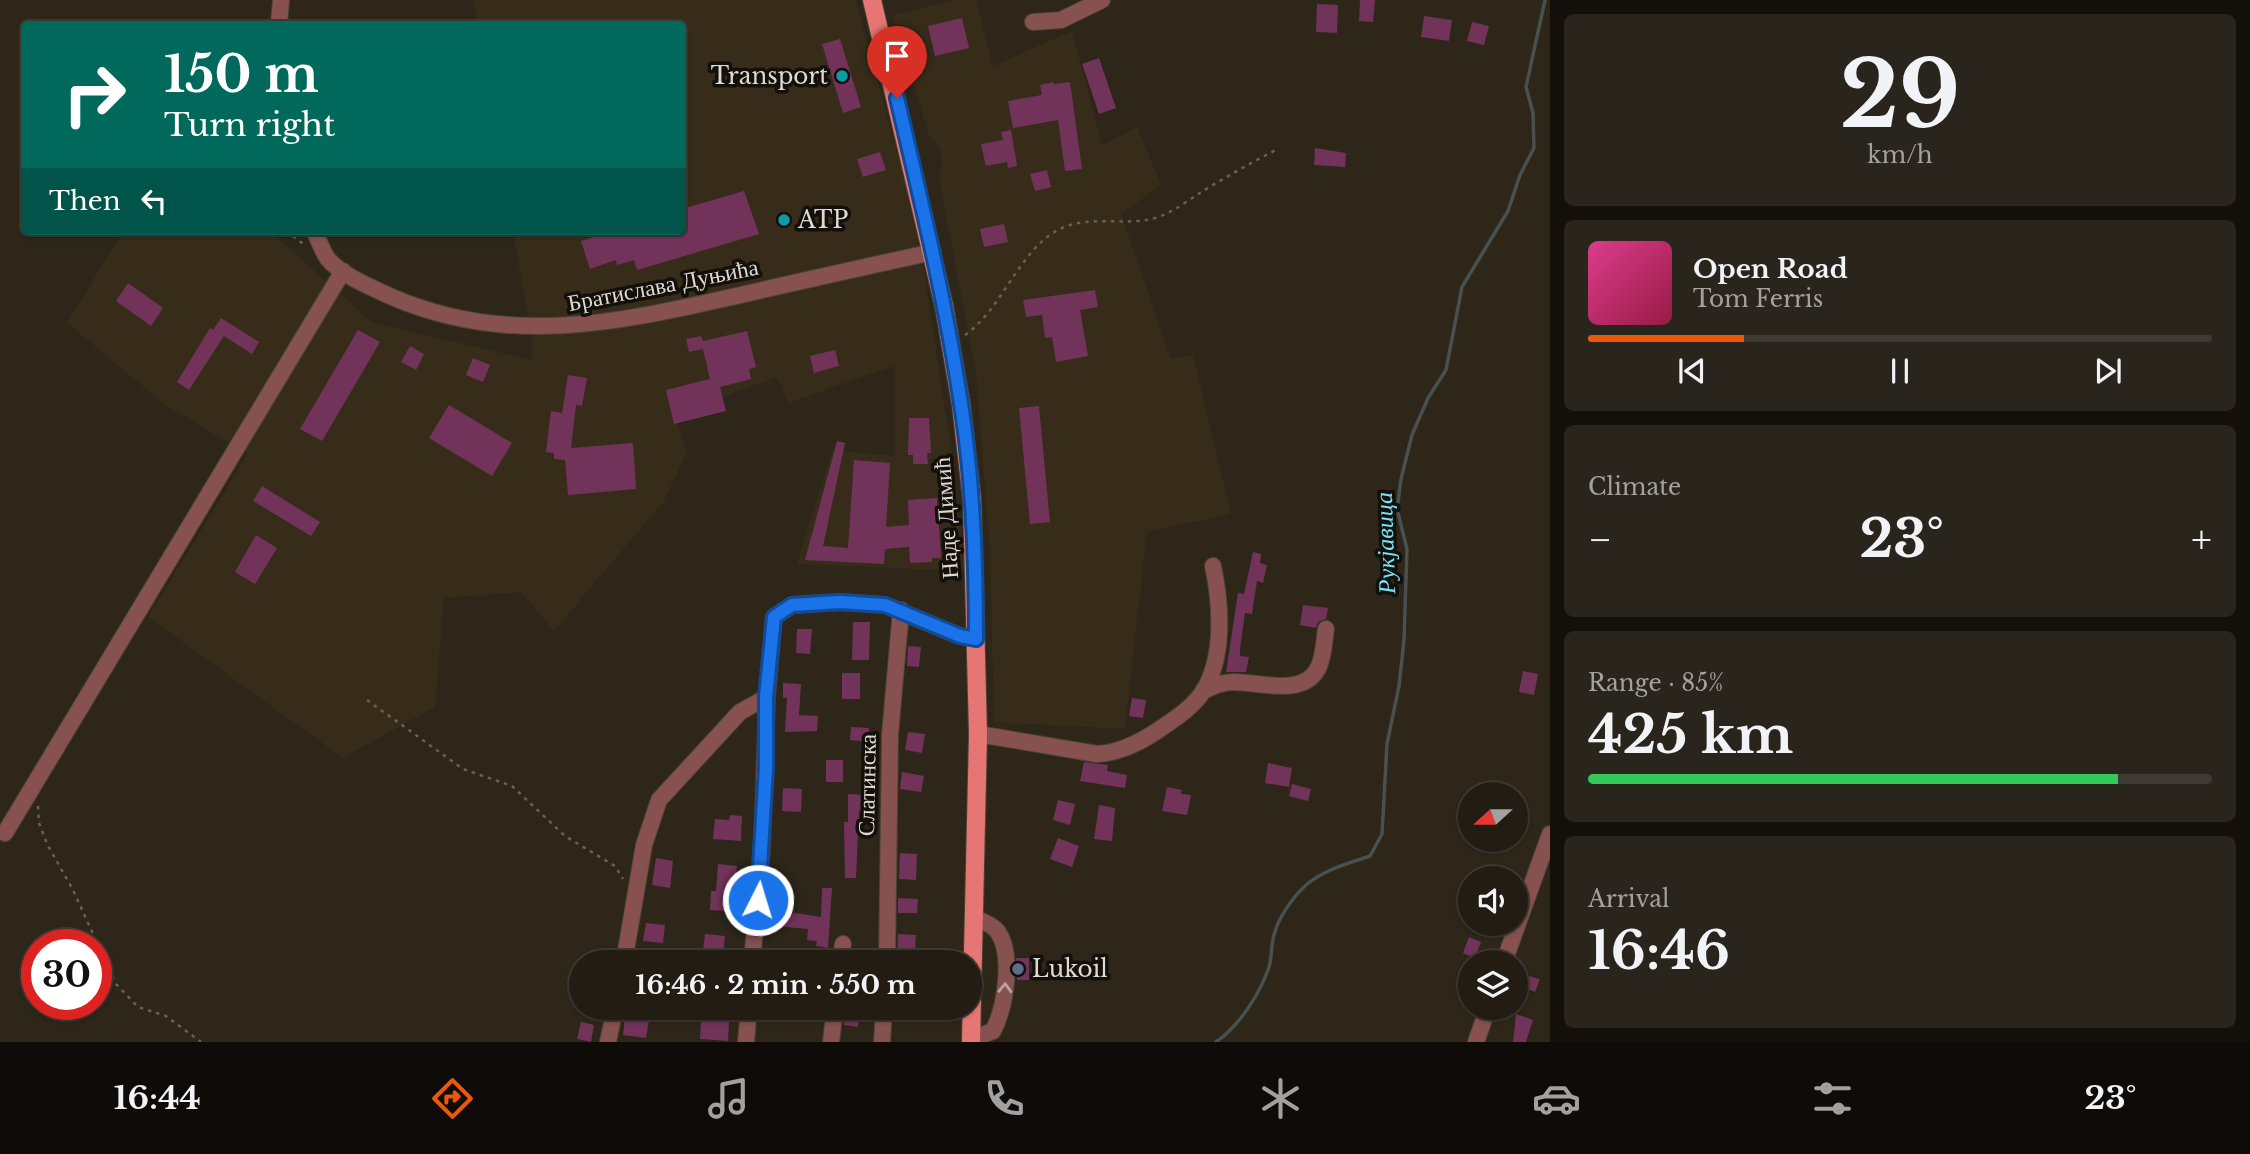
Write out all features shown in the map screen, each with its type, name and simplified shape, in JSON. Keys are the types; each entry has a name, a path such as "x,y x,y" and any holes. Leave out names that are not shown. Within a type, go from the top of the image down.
{"main road":[{"name":"Наде Димић","path":"873,0 933,252 951,345 972,500 978,734 972,1041"}],"street":[{"path":"279,21 281,0"},
{"path":"1033,22 1060,20 1102,0"},
{"name":"Братислава Дуњића","path":"316,235 329,260 343,271 427,312 485,324 544,328 590,325 654,314 933,252"},
{"path":"5,833 343,271"},
{"path":"978,734 1111,754 1149,737 1192,705 1203,691 1213,668 1220,616 1213,566"},
{"path":"753,950 762,847 766,697 772,624 778,613 792,605 840,602 885,605 960,636 976,639"},
{"name":"Слатинска","path":"887,950 890,735 901,610"},
{"path":"1203,691 1218,684 1233,682 1284,687 1304,680 1318,668 1326,629"},
{"path":"626,950 644,845 659,800 740,712 766,697"},
{"path":"1508,950 1550,834"},
{"path":"972,1041 993,1031 1001,1013 1005,989 1004,943 997,930 974,918"},
{"path":"842,950 843,944"},
{"path":"608,1042 613,1020"},
{"path":"746,1042 748,1020"},
{"path":"831,1042 834,1020"},
{"path":"882,1042 883,1020"},
{"path":"1476,1042 1484,1020"}],"path":[{"path":"951,345 976,327 993,308 1009,281 1054,231 1072,224 1108,220 1140,221 1162,216 1243,166 1278,149"},
{"path":"366,700 463,769 512,786 565,836 615,866 622,874 624,884"},
{"path":"38,800 38,823 73,890 116,984 138,1007 166,1016 201,1042"}],"shaded area":[{"path":"473,0 856,0 905,183 924,271 954,467 965,571 797,564 832,450 895,456 894,366 788,403 777,377 674,414 687,451 664,501 554,631 521,592 444,598 435,707 343,758 148,617 248,454 164,404 67,323 121,235 274,235 372,322 531,360 532,343 514,235 686,235 686,21 477,21"},
{"path":"953,0 976,0 993,66 1072,31 1102,145 1137,127 1161,185 1121,214 1171,358 1193,355 1231,514 1147,532 1125,729 994,722 990,551 976,374 939,179 942,162 940,149 929,135 892,15"}],"building":[{"path":"1360,0 1375,0 1373,22 1359,21"},
{"path":"1317,4 1338,5 1337,33 1316,32"},
{"path":"1424,16 1452,20 1449,41 1421,37"},
{"path":"962,18 969,48 935,56 928,26"},
{"path":"1472,22 1489,26 1484,45 1467,41"},
{"name":"Transport","path":"840,39 861,107 843,113 822,44"},
{"path":"1099,58 1116,108 1099,114 1082,64"},
{"path":"1070,82 1082,169 1065,171 1058,120 1013,128 1008,101 1042,95 1040,85"},
{"path":"1011,130 1017,166 1008,168 1007,162 986,166 981,144 1003,140 1001,132"},
{"path":"1315,148 1346,153 1345,167 1314,165"},
{"path":"880,152 886,170 863,177 857,159"},
{"path":"1047,170 1051,187 1035,191 1030,174"},
{"path":"744,191 759,234 637,270 634,260 617,265 616,260 590,269 581,241 600,235 686,235 686,208"},
{"path":"1004,224 1008,242 984,247 980,229"},
{"path":"128,283 163,308 151,326 116,301"},
{"path":"1095,290 1098,307 1080,310 1088,356 1056,362 1052,337 1045,338 1042,315 1026,317 1023,300"},
{"path":"221,318 259,342 252,354 224,336 189,390 177,382 210,328 213,330"},
{"path":"358,330 380,342 322,441 300,429"},
{"path":"747,331 756,367 749,369 751,379 720,387 726,411 674,424 666,390 710,379 703,349 689,352 686,339 701,336 703,341"},
{"path":"410,346 424,354 416,370 401,362"},
{"path":"835,350 839,366 814,373 810,356"},
{"path":"473,358 490,365 483,382 466,375"},
{"path":"568,375 587,378 582,406 576,405 571,448 633,443 636,489 568,495 565,460 554,459 554,453 546,452 551,411 562,413"},
{"path":"449,405 512,443 492,476 429,438"},
{"path":"1039,406 1050,522 1030,524 1019,408"},
{"path":"909,418 929,418 931,453 927,453 928,464 913,464 913,455 908,455"},
{"path":"837,441 845,443 823,546 848,548 854,460 890,463 886,527 909,525 908,500 937,498 941,558 932,558 932,562 910,563 909,547 885,549 884,564 805,560"},
{"path":"262,486 320,522 311,536 253,501"},
{"path":"256,535 277,548 255,584 235,572"},
{"path":"1253,552 1261,554 1260,563 1267,565 1263,583 1257,581 1252,614 1245,613 1240,656 1249,657 1246,672 1226,672 1238,593 1244,594"},
{"path":"1303,605 1328,608 1326,619 1318,622 1316,628 1300,625"},
{"path":"853,622 870,622 869,660 852,660"},
{"path":"797,629 812,629 810,654 796,653"},
{"path":"908,646 921,647 919,667 907,666"},
{"path":"1523,671 1538,674 1534,695 1519,692"},
{"path":"842,673 860,673 860,699 842,699"},
{"path":"783,683 801,684 799,715 818,716 817,731 785,732 787,698 783,698"},
{"path":"1132,698 1146,700 1143,718 1129,716"},
{"path":"851,727 869,728 868,742 850,740"},
{"path":"908,732 925,734 922,753 905,750"},
{"path":"826,760 843,760 843,782 826,782"},
{"path":"1084,762 1108,765 1107,771 1127,775 1125,788 1080,781"},
{"path":"1268,763 1292,768 1289,787 1265,783"},
{"path":"902,772 924,776 921,792 900,789"},
{"path":"1292,784 1311,789 1308,801 1289,796"},
{"path":"1167,787 1182,790 1181,794 1191,795 1187,815 1162,811"},
{"path":"783,788 802,789 801,812 782,811"},
{"path":"848,794 867,795 867,812 859,811 856,878 845,878 844,822 848,822"},
{"path":"1058,800 1075,804 1070,825 1053,820"},
{"path":"1099,805 1115,808 1112,841 1094,839"},
{"path":"730,815 742,816 741,841 713,839 715,819 729,820"},
{"path":"1058,838 1079,846 1072,867 1050,859"},
{"path":"900,853 917,854 916,880 899,879"},
{"path":"656,858 673,861 670,888 652,885"},
{"path":"718,864 737,866 729,911 710,910 711,891 716,891"},
{"path":"822,888 832,888 828,948 816,946 817,941 807,940 808,929 775,926 776,910 821,917"},
{"path":"898,898 918,899 917,913 898,913"},
{"path":"646,923 665,925 663,943 643,941"},
{"path":"705,934 725,936 723,950 703,950"},
{"path":"898,934 916,935 915,950 897,950"},
{"path":"1469,937 1481,942 1478,950 1464,950"},
{"path":"1016,958 1029,958 1029,980 1017,980"},
{"path":"1528,976 1540,979 1535,992 1528,989"},
{"path":"625,1020 649,1020 646,1038 623,1035"},
{"path":"701,1020 729,1022 728,1041 700,1039"},
{"path":"844,1020 859,1020 858,1027 844,1025"},
{"path":"1515,1020 1533,1020 1526,1042 1513,1042"},
{"path":"581,1022 594,1025 591,1042 577,1039"}],"waterway":[{"name":"Рукјавица","path":"1216,1042 1241,1018 1260,988 1269,967 1276,928 1296,895 1320,875 1370,856 1382,834 1387,744 1399,686 1404,640 1407,549 1397,509 1401,479 1412,435 1428,398 1446,370 1462,287 1508,211 1520,175 1534,148 1533,113 1526,87 1545,0"}],"place":[{"name":"Transport","path":"842,76"},
{"name":"ATP","path":"784,220"},
{"name":"Lukoil","path":"1018,969"}],"route":[{"path":"758,900 766,768 766,697 774,617 792,605 840,602 885,605 960,636 976,639 973,514 961,404 933,252 897,98"}]}
